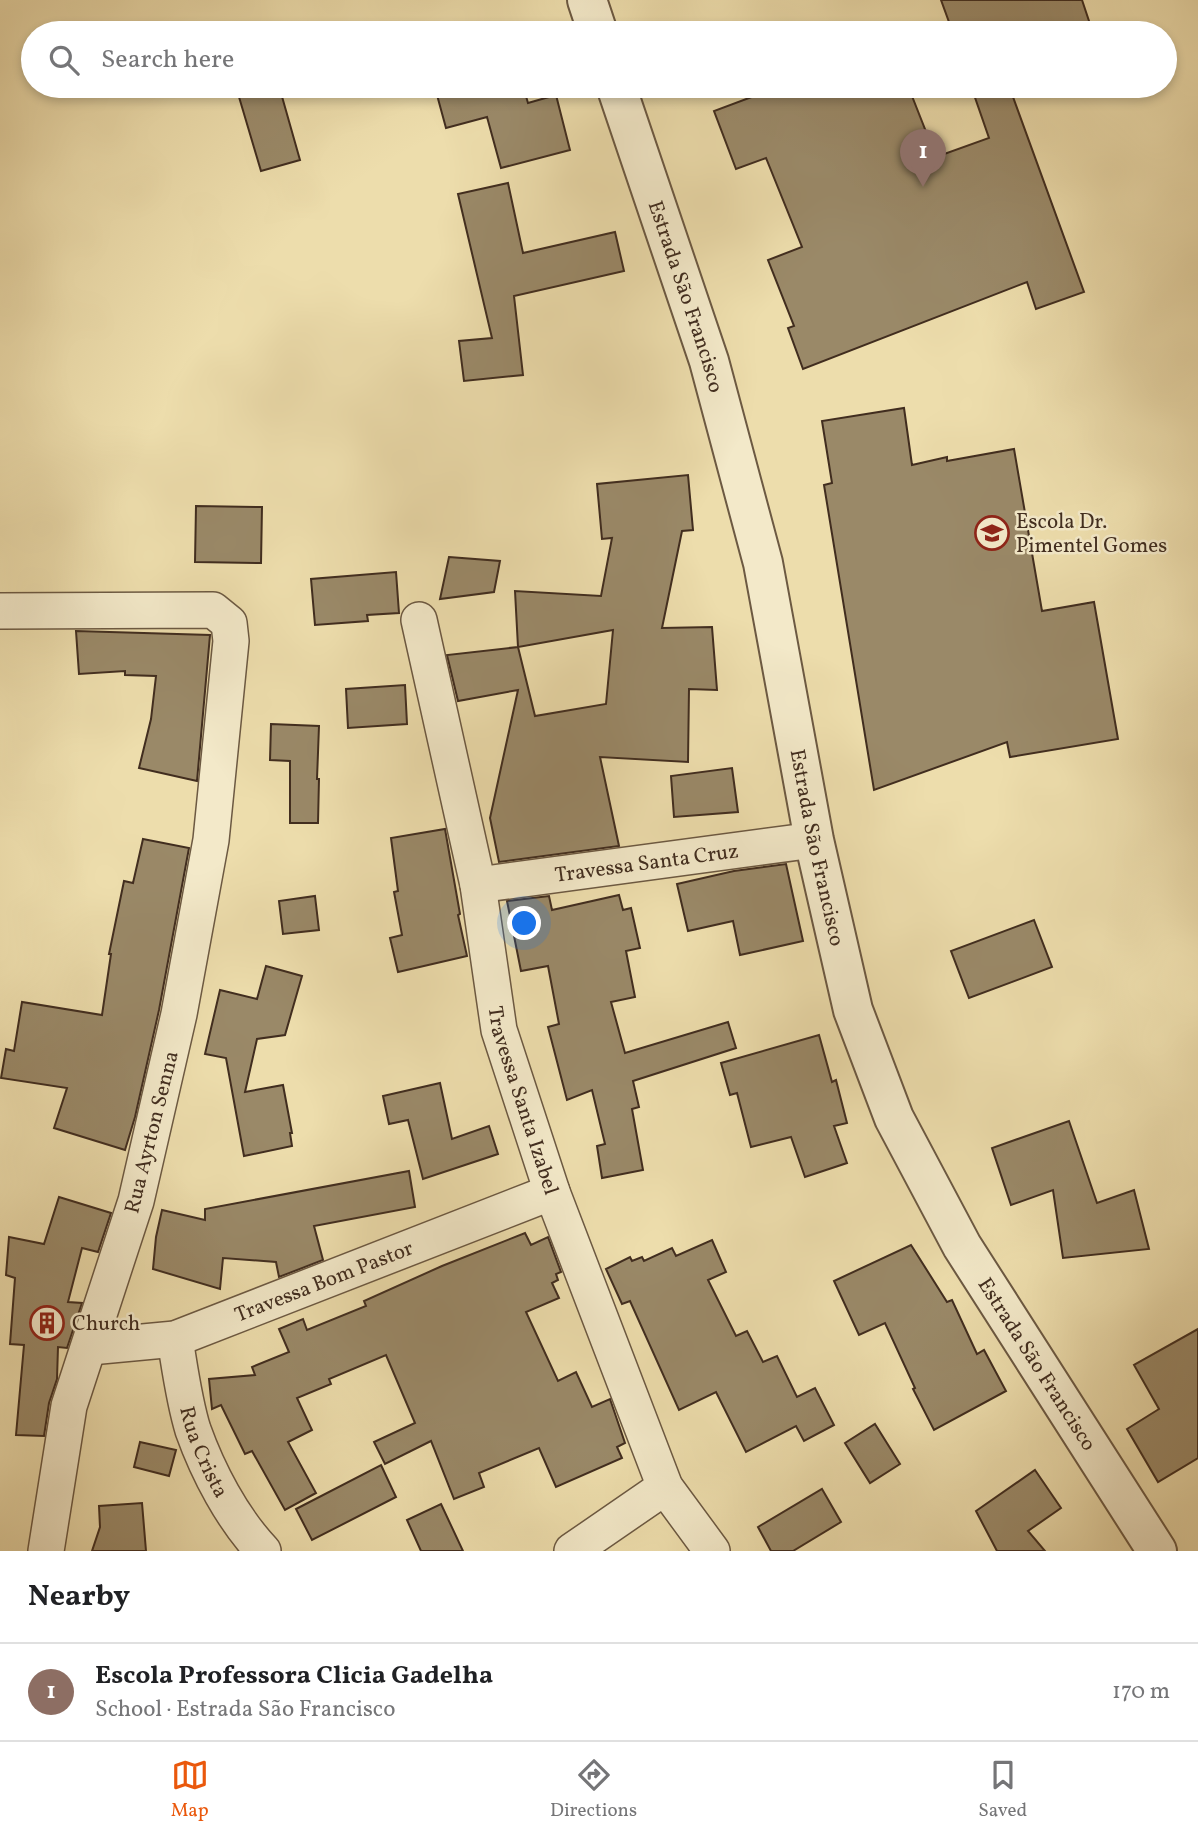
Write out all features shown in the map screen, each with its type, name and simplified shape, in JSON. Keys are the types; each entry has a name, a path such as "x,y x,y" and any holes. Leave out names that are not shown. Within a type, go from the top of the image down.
{"street":[{"path":"587,0 594,21"},
{"name":"Estrada São Francisco","path":"620,98 709,361 760,550 814,840 853,1010 894,1118 962,1246 1157,1551"},
{"name":"Rua Ayrton Senna","path":"0,611 213,610 229,623 231,641 211,840 179,1014 136,1201 69,1406 46,1551"},
{"name":"Travessa Santa Izabel","path":"419,620 478,884 499,1030 552,1192 665,1486 712,1551"},
{"name":"Travessa Santa Cruz","path":"478,884 814,840"},
{"name":"Travessa Bom Pastor","path":"90,1347 174,1339 552,1192"},
{"name":"Rua Crista","path":"174,1339 193,1429 219,1488 250,1537 263,1551"},
{"path":"572,1551 665,1486"}],"building":[{"path":"941,0 1082,0 1089,21 949,21"},
{"path":"239,98 282,98 300,160 261,171"},
{"path":"438,98 527,98 528,103 557,98 570,150 501,168 487,117 446,128"},
{"path":"749,98 913,98 936,157 989,138 975,98 1013,98 1084,292 1036,309 1027,282 803,369 788,328 794,326 768,260 802,247 766,158 736,169 714,111"},
{"path":"508,183 523,253 615,232 624,271 514,296 523,375 464,381 459,341 492,338 458,194"},
{"path":"904,408 912,465 947,457 947,461 1014,449 1042,611 1094,602 1118,739 1010,757 1007,742 874,790 824,485 832,483 822,421"},
{"path":"688,475 693,530 682,531 662,628 712,627 717,690 689,689 688,762 600,757 619,846 499,862 490,818 518,690 458,701 447,655 518,647 515,591 601,596 612,538 602,539 597,484","holes":["613,630 606,704 535,716 518,647"]},
{"path":"196,506 262,507 261,563 195,562"},
{"path":"449,557 500,561 494,592 440,599"},
{"path":"396,572 399,613 367,615 368,621 315,625 311,579"},
{"path":"76,631 210,635 197,781 139,768 151,719 156,676 125,675 125,671 79,674"},
{"path":"405,685 407,724 348,728 346,689"},
{"path":"271,724 319,726 318,823 290,823 290,761 270,760"},
{"path":"732,768 738,812 674,817 671,776"},
{"path":"445,829 467,956 398,972 390,938 402,935 394,892 398,891 391,838"},
{"path":"143,839 189,848 159,1010 125,1150 54,1128 67,1088 1,1078 6,1049 14,1051 22,1002 102,1015 109,954 124,881 133,883"},
{"path":"786,864 803,941 740,955 733,921 688,931 677,884 734,871"},
{"path":"619,895 623,910 631,908 640,948 626,951 635,997 611,1002 625,1053 728,1022 736,1048 633,1081 639,1107 632,1109 643,1170 602,1178 597,1146 605,1144 592,1090 567,1100 548,1027 559,1024 548,966 521,971 507,901 549,896 552,910"},
{"path":"315,896 319,930 283,934 279,901"},
{"path":"1034,920 1052,967 969,998 951,951"},
{"path":"266,966 302,976 285,1035 257,1039 245,1092 283,1085 292,1146 244,1156 226,1058 205,1054 220,990 257,999"},
{"path":"819,1035 832,1082 836,1080 847,1123 834,1126 847,1163 805,1177 791,1137 751,1147 737,1093 730,1095 721,1063"},
{"path":"440,1083 452,1139 489,1126 498,1154 423,1179 408,1120 389,1124 383,1096"},
{"path":"1069,1121 1097,1203 1134,1190 1149,1249 1063,1258 1053,1190 1011,1205 992,1148"},
{"path":"409,1171 415,1207 314,1226 323,1260 279,1277 276,1262 223,1258 220,1289 153,1269 162,1210 205,1220 205,1209"},
{"path":"59,1197 111,1213 98,1252 82,1248 68,1302 82,1303 67,1348 58,1347 57,1379 49,1403 44,1436 16,1435 24,1345 10,1344 15,1278 6,1275 9,1237 44,1244"},
{"path":"525,1233 531,1245 548,1237 561,1272 556,1274 558,1280 552,1283 559,1298 526,1312 558,1381 576,1372 592,1407 610,1399 625,1443 617,1447 622,1458 556,1487 539,1448 479,1473 484,1487 454,1499 431,1441 385,1464 374,1442 415,1423 386,1355 329,1379 331,1384 297,1398 312,1430 288,1442 316,1493 285,1510 252,1451 245,1454 221,1405 212,1409 209,1379 255,1375 252,1367 289,1352 279,1329 303,1319 307,1330 366,1306 364,1301 442,1266"},
{"path":"712,1240 726,1272 708,1280 736,1336 747,1331 763,1362 777,1356 797,1397 815,1388 834,1425 804,1441 796,1426 746,1452 716,1392 679,1410 630,1301 622,1304 606,1269 630,1257 632,1261 642,1257 644,1261 672,1248 676,1256"},
{"path":"911,1245 947,1302 952,1300 977,1354 984,1350 1006,1391 934,1430 885,1323 859,1335 834,1281"},
{"path":"1198,1329 1198,1458 1158,1482 1127,1429 1159,1409 1134,1365"},
{"path":"875,1424 900,1464 870,1483 845,1443"},
{"path":"140,1442 176,1450 169,1476 134,1467"},
{"path":"381,1465 396,1497 312,1540 296,1509"},
{"path":"1035,1470 1061,1508 1028,1531 1045,1551 997,1551 976,1511"},
{"path":"822,1489 841,1522 793,1551 771,1551 758,1527"},
{"path":"142,1503 146,1551 92,1551 100,1527 99,1506"},
{"path":"441,1504 463,1551 421,1551 407,1520"}],"place":[{"name":"Escola Professora Clicia Gadelha","path":"923,187"},
{"name":"Escola Dr. Pimentel Gomes","path":"992,533"},
{"name":"Church","path":"47,1323"}]}
